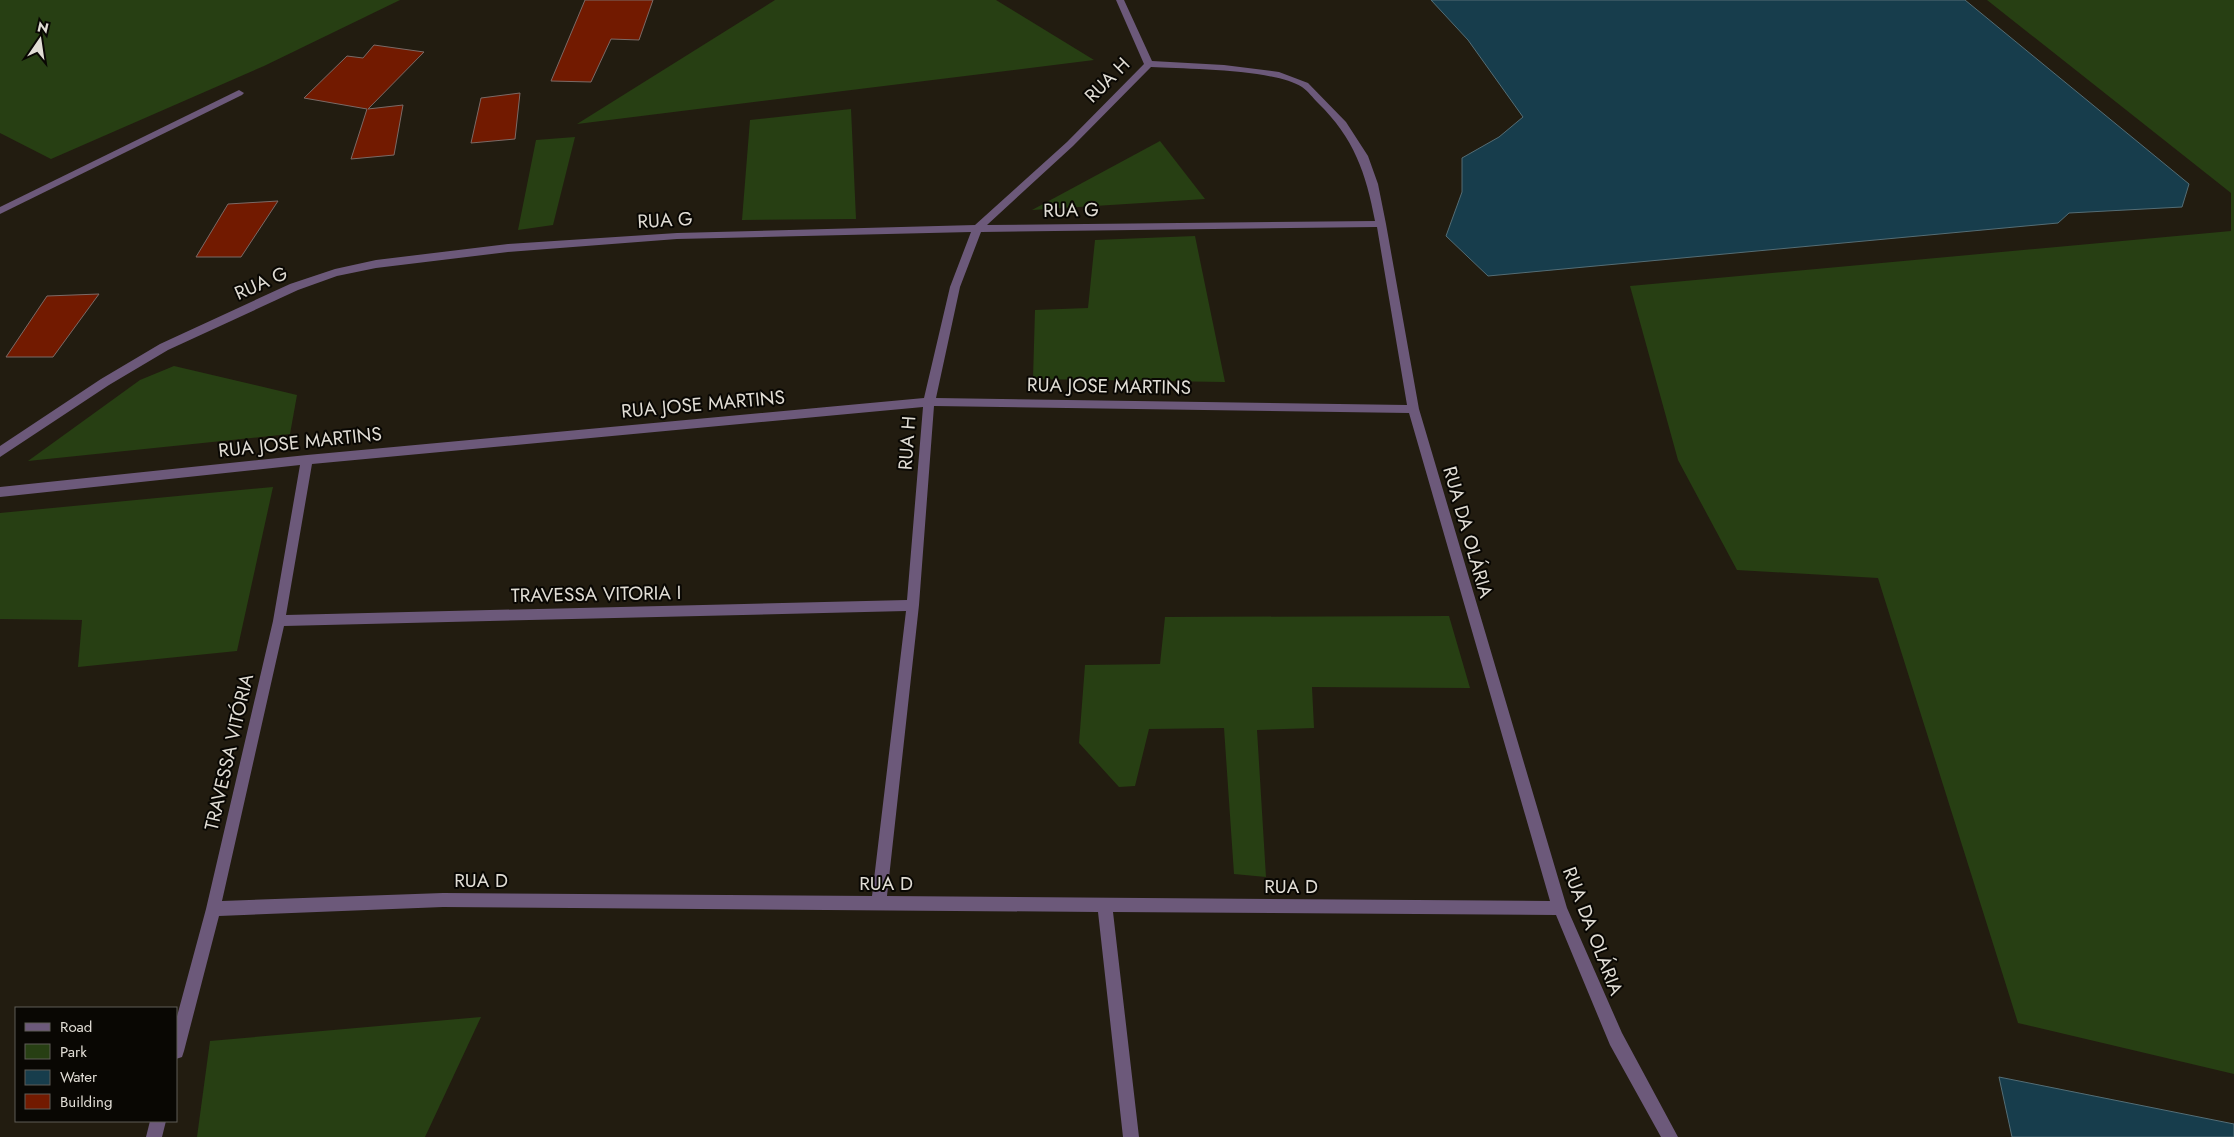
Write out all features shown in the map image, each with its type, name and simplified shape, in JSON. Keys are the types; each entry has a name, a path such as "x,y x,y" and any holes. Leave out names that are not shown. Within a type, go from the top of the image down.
{"street":[{"path":"1120,0 1150,64"},
{"name":"RUA DA OLÁRIA","path":"1150,64 1254,71 1279,75 1304,85 1328,107 1342,124 1363,156 1373,184 1381,224 1413,409 1560,908 1616,1039 1670,1137"},
{"name":"RUA H","path":"879,903 913,605 929,402 955,287 977,229 1070,144 1150,64"},
{"path":"0,211 239,93"},
{"name":"RUA G","path":"0,452 105,382 164,347 294,287 335,273 376,264 518,247 677,236 977,229 1381,224"},
{"name":"RUA JOSE MARTINS","path":"0,492 308,460 929,402 1413,409"},
{"name":"TRAVESSA VITÓRIA","path":"178,1043 213,909 280,621 308,460"},
{"name":"TRAVESSA VITORIA I","path":"280,621 913,605"},
{"name":"RUA D","path":"213,909 443,900 1560,908"},
{"path":"1105,905 1131,1137"},
{"path":"154,1137 158,1122"}],"green space":[{"path":"0,0 400,0 264,66 51,159 0,133"},
{"path":"775,0 996,0 1094,60 577,124"},
{"path":"1987,0 2234,0 2234,1074 2018,1023 1878,578 1737,570 1678,460 1630,286 2231,231 2231,193"},
{"path":"851,109 856,219 742,220 750,120"},
{"path":"575,137 553,225 518,230 536,140"},
{"path":"1160,141 1205,199 1032,210"},
{"path":"1195,236 1225,382 1033,379 1035,310 1088,308 1095,240"},
{"path":"174,366 297,395 290,434 28,461 140,380"},
{"path":"273,487 237,651 78,667 82,620 0,619 0,513"},
{"path":"1449,616 1470,688 1312,687 1314,728 1257,730 1266,877 1234,874 1224,728 1149,729 1135,786 1119,787 1079,743 1085,665 1160,664 1165,617"},
{"path":"481,1017 425,1137 197,1137 210,1041"}],"water":[{"path":"1431,0 1965,0 2189,184 2182,207 2069,213 2058,223 1488,276 1446,236 1462,192 1462,158 1499,137 1523,117 1468,40"},
{"path":"1999,1077 2234,1124 2234,1137 2012,1137"}],"building":[{"path":"585,0 653,0 639,40 611,39 591,82 551,81"},
{"path":"374,45 424,52 368,109 403,105 394,155 351,159 367,109 304,98 347,56 363,58"},
{"path":"520,93 515,139 471,143 481,98"},
{"path":"278,201 241,257 196,257 228,204"},
{"path":"99,294 53,357 6,357 47,296"}]}
